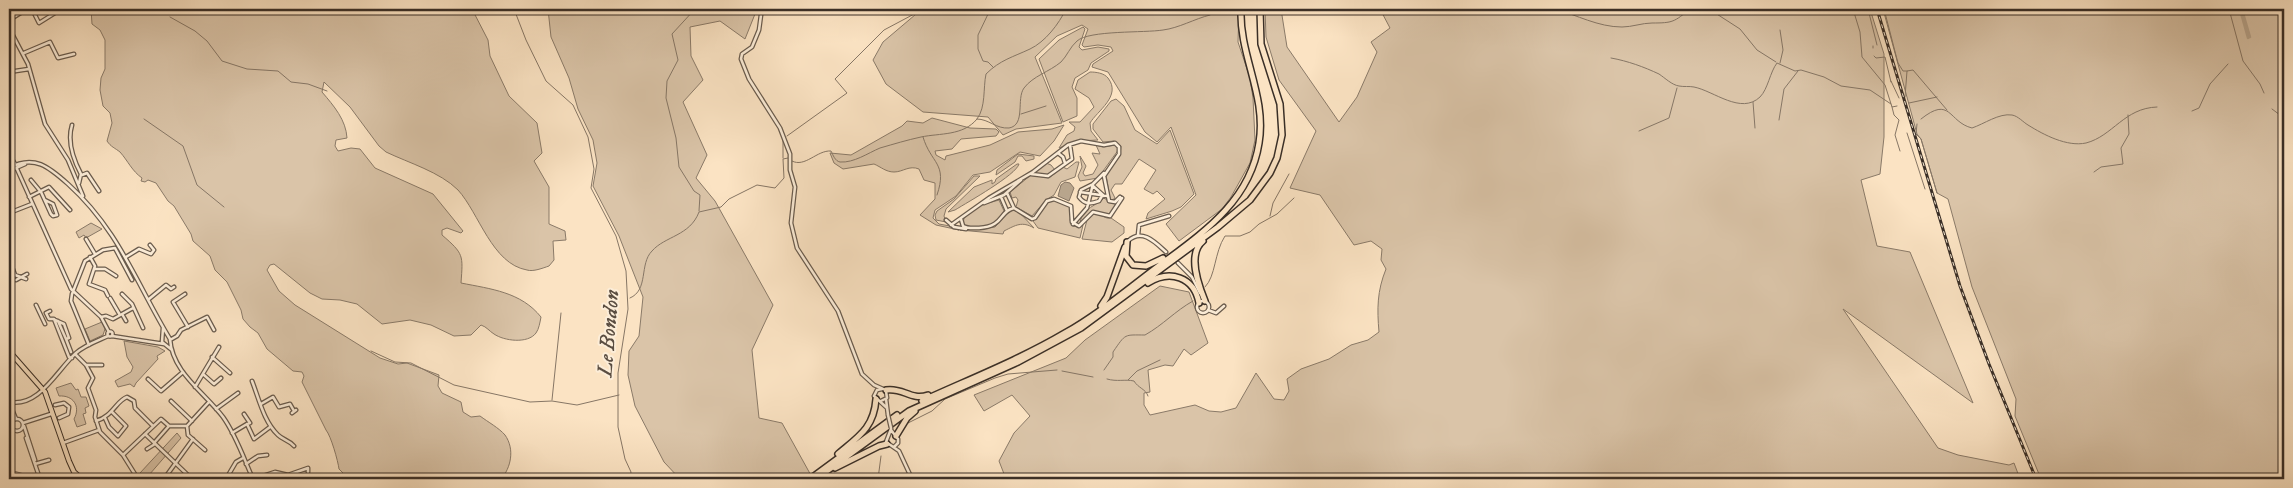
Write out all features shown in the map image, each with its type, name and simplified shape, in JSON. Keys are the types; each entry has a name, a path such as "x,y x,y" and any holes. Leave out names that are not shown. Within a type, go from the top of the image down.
{"highway":[{"path":"809,479 902,411 1052,341 1106,305 1209,228 1223,214 1247,181 1260,141 1259,106 1242,35 1241,9"},
{"path":"1202,302 1196,264 1197,248 1235,216 1250,200 1270,173 1277,158 1282,135 1280,104 1261,44 1260,9"},
{"path":"817,479 899,417 1050,347 1081,328 1218,227 1250,200"},
{"path":"1127,242 1126,254 1128,260 1136,266 1146,266 1164,257 1223,214"},
{"path":"1052,341 1105,301 1127,242"},
{"path":"1110,307 1162,276 1188,281 1202,302"},
{"path":"884,390 896,389 912,396 920,397 975,377"},
{"path":"895,435 913,412 960,388"},
{"path":"809,479 867,428 874,417 879,400"},
{"path":"817,479 850,459 880,445 887,444"}],"main road":[{"path":"9,351 46,395 75,477"},
{"path":"42,390 70,468 75,477 82,479"}],"street":[{"path":"9,20 27,9"},
{"path":"32,9 39,23 55,13"},
{"path":"758,9 761,15 759,30 752,47 742,54 741,59 749,79 780,128 790,154 790,170 795,187 791,223 796,246 836,306 860,371 888,394 886,399 891,429 912,479"},
{"path":"9,28 24,53 45,124 66,156 75,175 76,190 84,198 126,257 163,326 168,342 183,372 216,409 232,433 253,479 275,472 288,475 308,468 308,472"},
{"path":"24,53 50,42 58,58 74,54"},
{"path":"9,66 10,71 29,68"},
{"path":"72,125 70,135 72,156 82,175"},
{"path":"951,225 980,204 1030,174 1070,145 1086,141 1104,145 1118,145 1119,154 1105,173 1093,184 1089,204 1073,224"},
{"path":"1030,174 1048,176 1072,158 1070,145"},
{"path":"1058,153 1063,157 1065,163"},
{"path":"9,154 73,292 101,317 109,332 112,333 112,336"},
{"path":"9,169 31,163 47,166 66,182 75,184 80,188 84,198"},
{"path":"75,184 82,175 87,173 99,190"},
{"path":"1104,178 1082,189 1079,197 1082,201 1089,204 1099,201 1104,196 1105,173"},
{"path":"980,204 1001,197 1025,176"},
{"path":"31,180 41,192 50,214 53,216 57,215 53,204 45,200"},
{"path":"1073,224 1081,225 1094,212 1109,217 1121,197 1112,203 1093,184"},
{"path":"29,197 49,187 70,210"},
{"path":"76,190 80,188"},
{"path":"1080,192 1104,196"},
{"path":"1007,193 1014,208 1029,219 1034,219 1047,201 1054,199 1072,206 1073,224"},
{"path":"1001,197 1007,211"},
{"path":"9,213 32,204"},
{"path":"946,220 951,225 960,229 995,225 1007,211 1014,208"},
{"path":"1138,235 1139,225 1169,216"},
{"path":"962,218 963,226 970,228"},
{"path":"1127,242 1138,235 1151,239 1166,252"},
{"path":"86,239 95,254"},
{"path":"126,257 140,249 151,254 154,250 150,245"},
{"path":"89,345 71,301 83,263 95,254 108,248 115,248 132,280"},
{"path":"9,250 9,259 15,275 26,279"},
{"path":"90,257 95,266 89,284 105,290 126,321"},
{"path":"1178,263 1192,277 1198,289 1202,302 1199,311 1204,313 1208,310 1217,313 1224,306"},
{"path":"94,269 105,269 116,276"},
{"path":"16,280 27,274"},
{"path":"130,276 136,274"},
{"path":"149,299 166,285 172,289 174,286"},
{"path":"122,294 132,304 142,328"},
{"path":"185,294 173,302 188,327"},
{"path":"1202,302 1209,305 1208,310"},
{"path":"36,305 45,324"},
{"path":"101,317 106,316 111,320 133,308"},
{"path":"41,315 48,312 48,319 64,324 69,338 64,338"},
{"path":"26,437 19,431 9,429 12,421 9,402 28,401 42,390 76,354 89,345 108,336 153,343 168,342 188,327 208,317 214,330"},
{"path":"56,320 72,358"},
{"path":"163,326 163,339"},
{"path":"108,336 109,332"},
{"path":"163,339 168,342"},
{"path":"163,339 168,342"},
{"path":"153,343 163,339"},
{"path":"195,387 204,375 219,347"},
{"path":"76,354 86,365 93,378 88,388 96,410 96,421 99,430 123,455 139,479"},
{"path":"212,357 230,373"},
{"path":"86,365 102,365"},
{"path":"148,379 161,392 183,372"},
{"path":"204,375 214,384 221,378"},
{"path":"252,381 271,426 278,435 288,440 294,446"},
{"path":"874,384 879,400 887,408"},
{"path":"875,392 878,389 884,390"},
{"path":"216,409 238,393"},
{"path":"272,394 279,407 290,404 294,412"},
{"path":"96,421 105,418 124,397 134,401 140,414 153,426"},
{"path":"261,404 274,398"},
{"path":"879,400 886,399"},
{"path":"171,401 192,421"},
{"path":"123,455 162,419 169,426 187,426 209,402"},
{"path":"10,407 14,403"},
{"path":"54,405 64,403 70,408 68,414 59,418"},
{"path":"10,407 16,419 23,424 26,437 32,447 40,479"},
{"path":"105,418 109,427 118,436 126,426 112,412"},
{"path":"19,431 23,424 51,414"},
{"path":"232,433 250,422 244,414"},
{"path":"12,421 16,419"},
{"path":"247,424 256,444"},
{"path":"147,449 169,426"},
{"path":"187,426 188,435 206,450"},
{"path":"254,439 271,426"},
{"path":"891,429 886,440 887,444 894,446 904,458"},
{"path":"63,443 99,430"},
{"path":"145,434 192,479"},
{"path":"889,436 895,435"},
{"path":"164,479 193,439"},
{"path":"894,446 898,443"},
{"path":"246,464 261,454 267,455"},
{"path":"226,479 236,462 243,458"},
{"path":"35,464 49,460"}],"shaded area":[{"path":"91,9 472,9 488,40 490,56 509,96 537,123 542,153 534,161 549,187 549,224 565,231 566,240 553,241 554,260 549,266 538,270 529,270 515,266 504,258 495,248 458,190 433,173 386,152 379,146 350,107 324,82 322,92 339,114 346,131 347,138 336,140 335,146 338,151 351,148 360,149 375,168 433,194 463,231 461,233 447,228 442,230 442,235 455,247 462,261 461,283 505,293 524,302 541,317 536,333 527,339 510,340 492,333 481,325 471,335 454,336 431,325 410,320 382,324 357,304 340,300 322,299 310,293 274,264 270,265 267,270 279,291 295,305 380,358 398,364 407,363 439,375 438,386 442,393 461,402 463,412 471,417 480,416 497,427 508,440 511,458 501,479 344,479 344,474 339,469 330,438 302,382 304,376 302,372 293,371 267,349 258,333 243,319 241,310 227,282 215,270 210,256 193,241 191,234 174,206 168,201 156,183 148,180 145,182 141,181 142,178 120,152 107,141 112,123 110,113 103,106 100,90 101,78 105,69 105,40 100,30 92,24"},
{"path":"548,9 757,9 745,39 720,21 690,27 691,56 703,80 683,102 707,155 696,178 715,201 773,305 752,350 759,418 782,423 813,479 680,479 664,462 635,406 628,375 629,351 639,336 643,297 619,236 593,186 597,163 593,140 578,109 569,78 551,37"},
{"path":"922,9 1239,9 1238,42 1250,78 1253,98 1255,140 1250,163 1222,209 1179,241 1166,224 1196,195 1171,127 1157,142 1145,132 1108,72 1092,67 1093,64 1113,51 1111,47 1098,45 1084,47 1082,45 1088,29 1082,25 1057,36 1035,57 1062,123 1016,129 1003,135 988,117 923,112 886,84 873,60 883,42"},
{"path":"1265,9 1281,9 1287,47 1339,122 1357,97 1377,52 1371,42 1390,28 1380,9 1870,9 1884,54 1884,137 1880,174 1861,180 1877,246 1910,252 1973,403 1843,309 1938,448 1958,455 2009,465 2014,463 2020,479 1006,479 999,461 1014,433 1030,416 1012,395 984,411 974,395 1066,358 1085,340 1160,286 1189,292 1208,343 1191,355 1184,349 1173,366 1165,365 1148,370 1150,392 1144,393 1144,405 1150,415 1195,405 1209,411 1221,412 1236,408 1256,373 1274,399 1284,400 1289,391 1287,379 1301,369 1329,359 1351,345 1368,340 1379,332 1378,300 1386,269 1381,260 1382,249 1371,241 1354,245 1320,195 1290,188 1316,131 1279,80 1266,37"},
{"path":"1883,9 2284,9 2284,479 2041,479 2015,416 2016,399 1972,287 1948,199 1937,193 1921,139 1917,134"},
{"path":"1083,27 1085,29 1079,47 1082,50 1098,47 1109,49 1109,51 1091,63 1088,70 1075,78 1072,87 1077,98 1077,116 1063,122 1039,59 1059,40"},
{"path":"1090,72 1104,75 1112,85 1112,91 1107,103 1090,123 1091,131 1098,140 1077,141 1059,148 1067,135 1074,131 1075,127 1069,122 1080,122 1094,107 1089,98 1075,89 1078,80"},
{"path":"1116,99 1124,106 1135,130 1157,144 1170,130 1194,194 1181,207 1146,219 1148,213 1165,199 1157,191 1153,194 1144,189 1156,170 1139,159 1122,184 1115,184 1111,190 1115,198 1111,201 1106,175 1120,155 1121,146 1114,141 1103,142 1093,129 1093,124 1111,101"},
{"path":"932,118 970,128 996,129 999,132 996,136 961,139 952,149 935,151 936,155 945,160 946,156 990,145 1018,132 1052,129 1064,125 1054,141 1040,156 1020,152 990,172 973,175 956,196 935,210 933,218 939,224 959,230 936,225 920,215 935,199 935,183 924,180 919,169 909,168 891,172 874,164 843,169 834,163 830,153 851,155 902,126 907,121 923,123"},
{"path":"2282,142 2284,152 2284,207 2281,207 2283,162 2279,143"},
{"path":"1096,145 1103,147 1115,145 1119,149 1098,178 1080,181 1078,176 1082,167 1080,156 1086,166 1083,173 1085,176 1093,174 1098,165 1092,153 1100,154"},
{"path":"1018,154 1034,156 1034,159 1026,161 1022,156 1018,156 1015,162 996,175 997,170"},
{"path":"1076,162 1079,162 1075,177 1061,182 1054,195 1046,200 1032,216 1016,207 1018,200 1016,197 1012,198 1010,192 1031,175 1049,178 1063,167 1067,169"},
{"path":"1046,163 1055,170 1046,176 1033,173"},
{"path":"1019,164 1010,175 955,210 948,212 974,187 992,180 992,184"},
{"path":"974,176 980,176 946,209 944,216 946,222 936,220 935,215 937,211 954,199"},
{"path":"1065,182 1070,183 1074,188 1069,201 1058,196 1061,185"},
{"path":"1104,198 1111,203 1120,200 1110,215 1093,211 1083,222 1080,222 1087,210"},
{"path":"999,200 1004,211 992,224 981,228 974,228 963,224 964,218 981,205"},
{"path":"1054,200 1070,206 1072,212 1070,220 1073,226 1079,227 1083,225 1080,238 1038,228 1033,221 1046,203"},
{"path":"1013,210 1019,212 1034,228 1019,225 1004,231 1003,234 960,230 995,227"},
{"path":"1095,213 1111,218 1124,227 1124,233 1112,242 1082,239 1087,220"},
{"path":"91,223 102,229 86,238 84,235 79,238 76,232"},
{"path":"102,322 105,329 103,335 90,341 85,329"},
{"path":"124,341 158,347 165,351 157,356 158,359 134,387 130,384 118,387 115,381 131,372 133,367 127,357"},
{"path":"71,383 76,390 78,389 81,397 86,397 89,406 85,408 86,413 83,414 86,424 77,427 74,419 77,410 74,402 68,397 59,396 56,388"},
{"path":"177,433 181,438 149,475 144,476 140,473"},
{"path":"14,471 24,474 30,479 9,479 9,472"}],"waterway":[{"name":"Le Bondon","path":"514,9 526,40 546,81 573,105 588,137 594,169 591,188 616,236 626,271 628,309 618,373 618,427 625,459 631,472 630,479"},
{"path":"695,9 672,34 678,60 667,81 666,98 676,138 679,167 694,191 700,195 699,211"},
{"path":"787,136 847,93 835,79 884,30 916,13 919,9"},
{"path":"792,161 797,163 806,161 821,153 831,151 834,158 840,162 845,162 880,148 921,137 951,133 965,128 977,119 982,109 986,74 1002,62 1041,42 1060,21 1066,9"},
{"path":"1555,9 1596,23 1622,27 1669,22 1690,9"},
{"path":"1709,9 1740,29 1757,50 1776,62"},
{"path":"1853,9 1860,32 1862,57 1885,85 1892,107 1897,106"},
{"path":"1868,9 1877,45"},
{"path":"1884,9 1898,63 1903,71 1907,71"},
{"path":"2229,9 2243,61 2260,84 2264,93"},
{"path":"990,10 978,35 978,49 983,61 988,62 993,67"},
{"path":"2241,13 2243,13 2250,37 2248,38 2241,13"},
{"path":"977,119 1004,128 1014,126 1019,117 1024,88 1032,80 1061,62 1075,43 1083,37 1105,33 1169,29 1210,15"},
{"path":"170,17 195,31 207,41 222,61 247,69 278,71 291,82 308,84 327,91"},
{"path":"1780,30 1783,50 1780,63"},
{"path":"1874,56 1876,58 1885,57 1891,82"},
{"path":"1611,58 1648,69 1676,85 1702,89 1736,103 1753,102 1760,97 1777,63 1795,71 1801,70 1824,77 1841,86 1870,90 1891,104"},
{"path":"2192,111 2199,108 2210,84 2228,64"},
{"path":"1905,97 1907,71 1913,70 1947,110"},
{"path":"1779,120 1784,89 1798,71"},
{"path":"1891,81 1899,98"},
{"path":"1639,131 1669,118 1677,88"},
{"path":"1909,103 1937,97"},
{"path":"1753,102 1755,128"},
{"path":"1021,114 1046,106"},
{"path":"1892,107 1894,115 1899,120 1895,135 1900,151"},
{"path":"1921,119 1938,109 1944,110 1964,125 1972,128 1997,117 2012,115 2048,136 2064,142 2079,144 2104,135 2136,112 2157,107"},
{"path":"2272,109 2284,118"},
{"path":"2094,172 2101,167 2123,164 2121,148 2129,134 2128,115"},
{"path":"144,119 183,146 197,185 224,207"},
{"path":"1917,124 1916,134 1921,139 1937,193"},
{"path":"1907,133 1925,189"},
{"path":"923,137 940,170 941,176 937,195"},
{"path":"783,139 783,158"},
{"path":"630,298 640,289 648,256 657,246 684,231 695,220 699,212 721,207 729,199 757,185 775,188 784,178 783,159 788,158"},
{"path":"1270,216 1273,203 1289,174"},
{"path":"1205,287 1211,277 1221,243 1225,236 1240,236 1250,232 1259,224 1277,214 1294,198"},
{"path":"1104,370 1123,338 1129,335 1145,335 1193,301"},
{"path":"552,400 561,313"},
{"path":"371,351 395,362 411,363 454,385 530,402 552,401 577,405 619,395"},
{"path":"1128,380 1137,371 1160,360"},
{"path":"908,423 932,411 945,399 995,378 1008,374 1057,370"},
{"path":"1062,371 1093,377"},
{"path":"1107,379 1134,381 1148,396"},
{"path":"878,479 881,456"}],"railway":[{"path":"1877,9 1960,286 1989,364 2036,479"}]}
